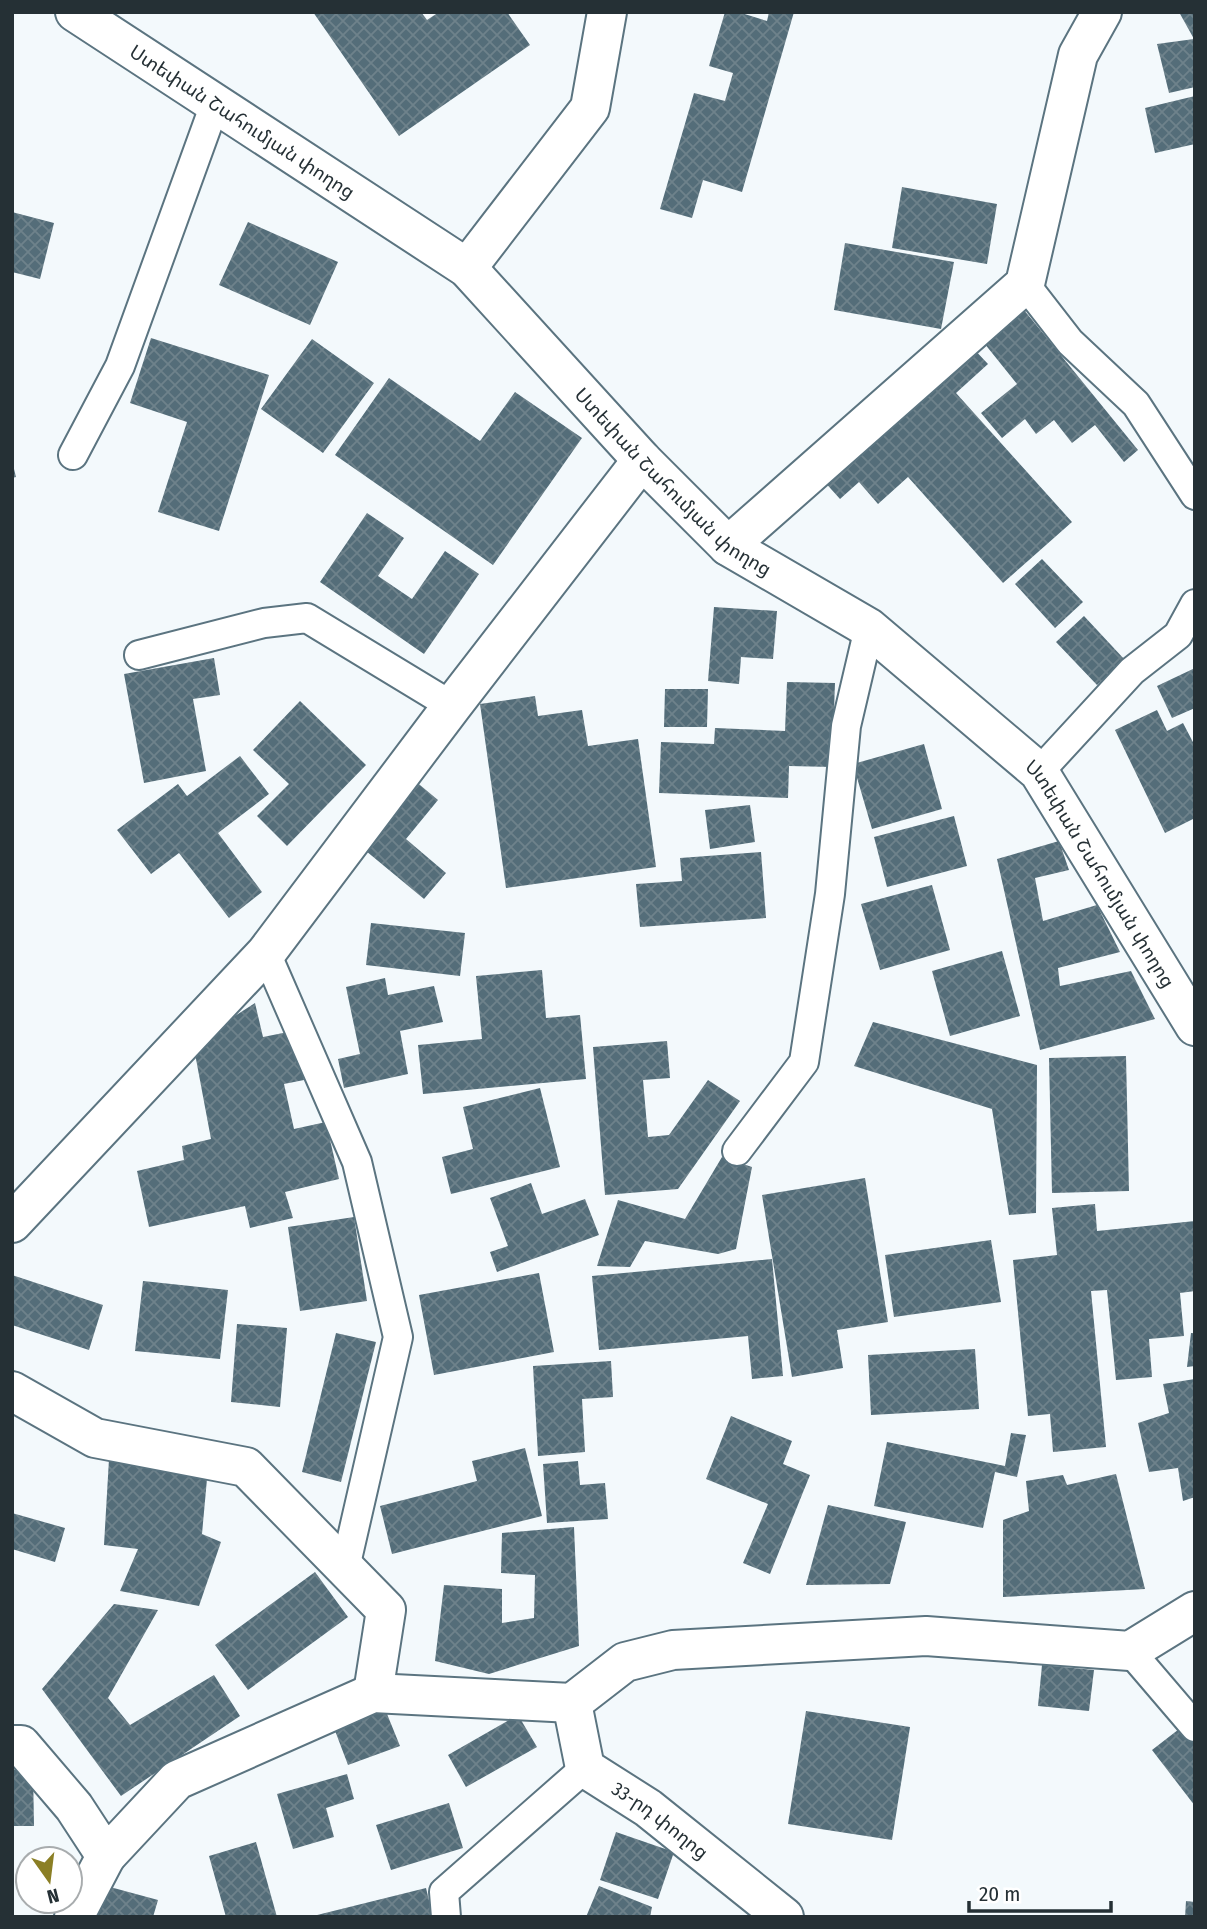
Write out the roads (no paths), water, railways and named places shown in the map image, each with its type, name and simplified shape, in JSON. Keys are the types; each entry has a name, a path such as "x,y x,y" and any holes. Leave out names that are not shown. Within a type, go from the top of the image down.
{"street":[{"name":"Ստեփան Շահումյան փողոց","path":"75,12 467,268 642,460 728,546 869,628 1039,772 1195,1026"},
{"path":"467,268 590,108 607,12"},
{"path":"728,546 1026,284 1078,55 1102,12"},
{"path":"12,1223 266,953 642,460"},
{"path":"12,1391 95,1438 246,1467 386,1610 373,1693"},
{"path":"74,1917 106,1856 177,1780 373,1693 572,1703 625,1662 673,1650 926,1636 1130,1651 1195,1611"},
{"path":"572,1703 585,1768"},
{"path":"17,1745 75,1807 106,1856"},
{"name":"33-րդ փողոց","path":"585,1768 648,1808 784,1917"}],"lane":[{"path":"73,455 120,366 215,104"},
{"path":"1026,284 1070,342 1136,404 1195,495"},
{"path":"1039,772 1132,671 1178,635 1195,604"},
{"path":"139,655 264,623 307,618 452,706"},
{"path":"737,1151 804,1062 830,894 846,726 869,628"},
{"path":"266,953 357,1162 398,1337 345,1568"},
{"path":"1130,1651 1195,1727"},
{"path":"446,1917 444,1892 585,1768"}]}
